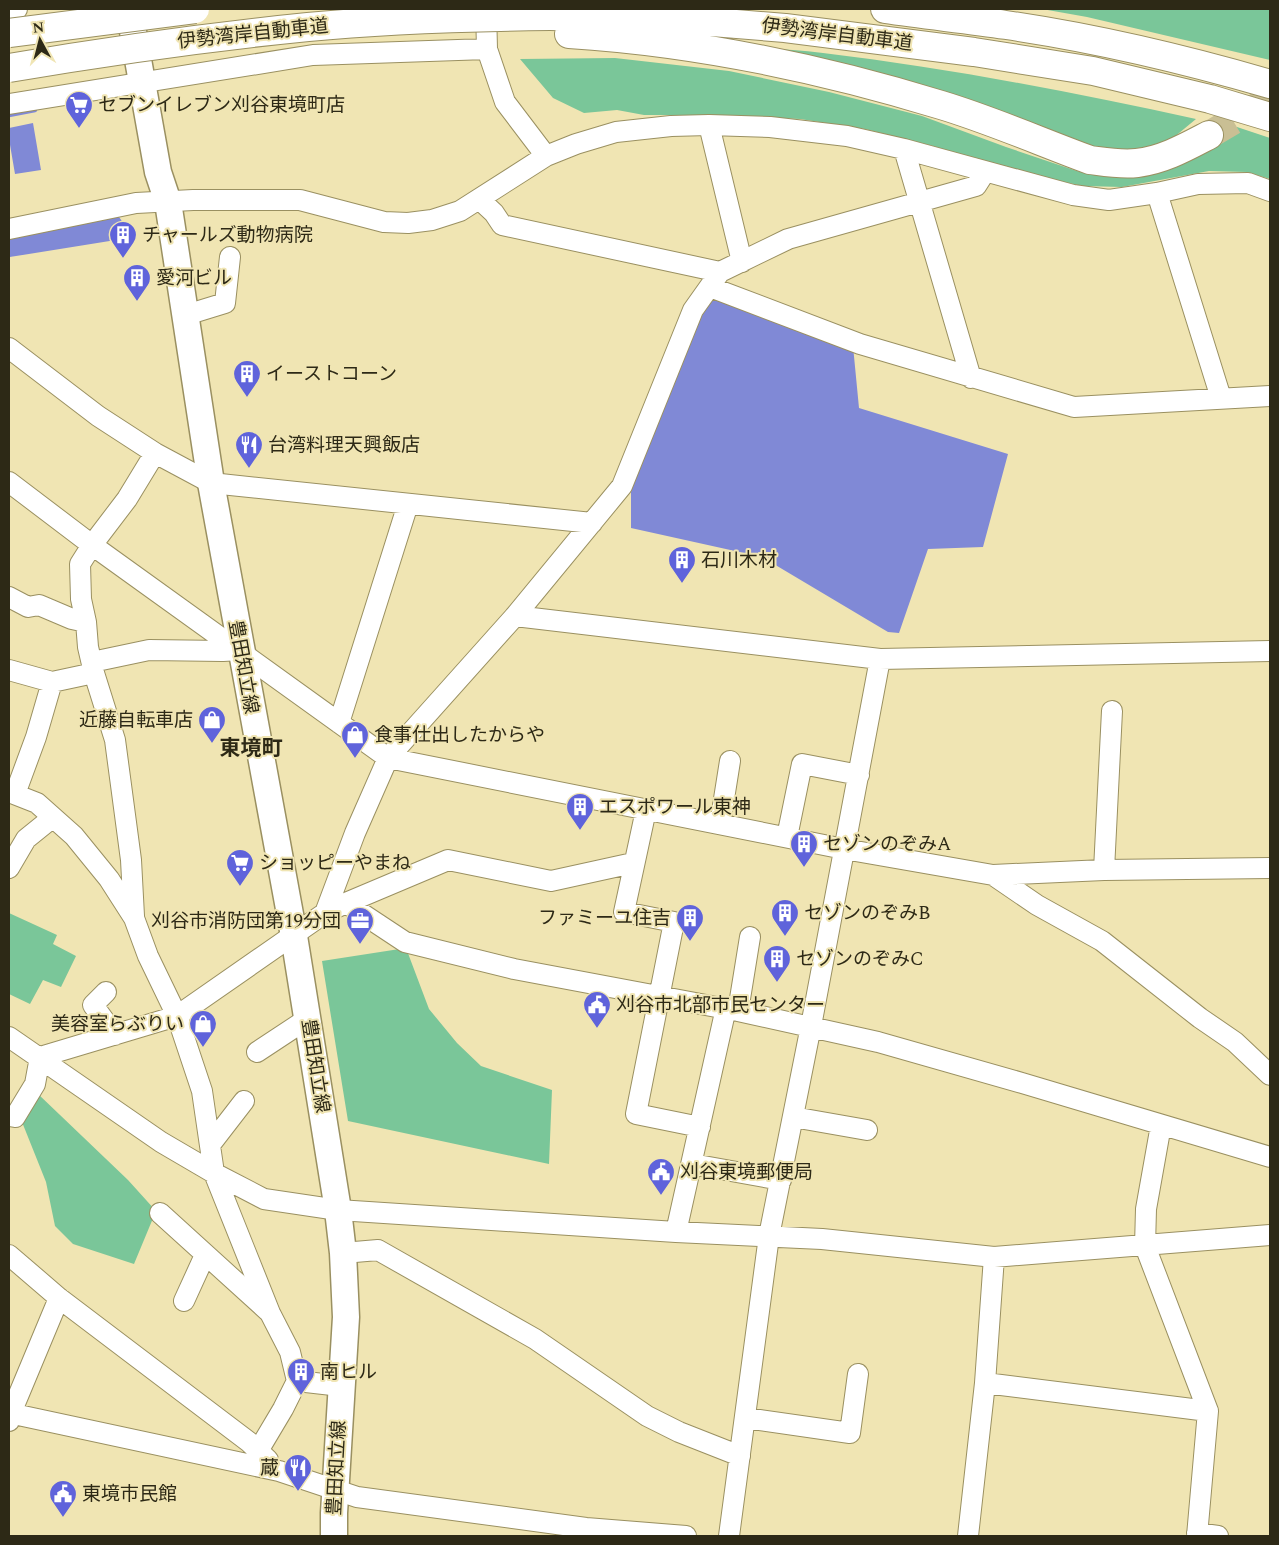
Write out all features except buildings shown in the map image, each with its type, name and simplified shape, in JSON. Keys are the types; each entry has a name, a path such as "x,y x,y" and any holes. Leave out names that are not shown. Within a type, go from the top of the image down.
{"highway":[{"name":"伊勢湾岸自動車道","path":"9,33 195,9"},
{"name":"伊勢湾岸自動車道","path":"885,9 1007,25 1111,44 1222,70 1270,84"},
{"name":"伊勢湾岸自動車道","path":"9,68 148,46 318,26 435,18 547,24 675,19 785,28 974,52 1094,71 1210,99 1270,117"},
{"path":"547,24 614,37 718,51 828,73 942,105 1090,160 1136,164 1180,151 1209,135"}],"main road":[{"name":"豊田知立線","path":"129,9 144,84 158,172 168,202 211,483 240,650 294,936 338,1210 343,1253 346,1317 334,1536"}],"street":[{"path":"9,10 17,9"},
{"path":"486,9 488,50 504,102 546,156"},
{"path":"9,104 144,84 314,55 488,50"},
{"path":"709,125 742,262"},
{"path":"9,229 136,203 258,199 300,200 384,222 408,224 432,220 460,211 546,156 576,144 616,132 670,126 770,127 847,136 904,149 1073,195 1109,200 1157,193 1198,184 1248,183 1270,191"},
{"path":"904,149 971,378"},
{"path":"325,913 355,832 388,758 514,616 622,486 693,310 715,279 742,262 788,239 976,186 985,172"},
{"path":"1157,193 1221,398"},
{"path":"479,199 494,213 502,225 715,279 860,344 1074,407 1270,396"},
{"path":"186,315 226,303 230,257"},
{"path":"9,348 98,416 155,453 211,483 592,522"},
{"path":"134,918 131,860 115,740 88,647 86,622 81,599 80,564 92,545 127,500 155,453"},
{"path":"9,482 92,545 388,758 646,810 993,875 1104,870 1270,868"},
{"path":"339,723 408,504"},
{"path":"9,597 28,607 39,605 72,619 86,622"},
{"path":"514,616 880,659 1270,651"},
{"path":"9,670 52,682 149,650 240,650"},
{"path":"729,1536 769,1236 811,1026 880,659"},
{"path":"52,682 36,738 12,793 37,803 74,836 109,879 134,918 148,956 177,1016 202,1091 214,1173 270,1313 290,1352 297,1380 283,1409 258,1451"},
{"path":"1104,870 1112,711"},
{"path":"720,824 730,761"},
{"path":"787,837 802,764 859,775"},
{"path":"646,810 633,863 624,912 674,922 636,1114 700,1127"},
{"path":"9,868 26,839 52,818"},
{"path":"40,1058 177,1016 325,913 448,860 551,881 633,863"},
{"path":"993,875 1037,905 1102,941 1200,1018 1235,1042 1270,1075"},
{"path":"346,903 406,942 514,969 811,1026 926,1056 1270,1157"},
{"path":"676,1232 700,1127 750,937"},
{"path":"106,992 93,1005 115,1035"},
{"path":"257,1052 307,1019"},
{"path":"9,1037 161,1142 264,1199 338,1210 676,1232 769,1236 994,1257 1270,1235"},
{"path":"9,1116 15,1117 35,1084 40,1058"},
{"path":"210,1145 244,1101"},
{"path":"793,1117 867,1130"},
{"path":"1161,1125 1146,1209 1145,1246 1208,1411 1197,1535 1218,1536"},
{"path":"692,1164 781,1180"},
{"path":"160,1213 270,1313"},
{"path":"343,1253 378,1250 535,1339 647,1416 679,1432 740,1456"},
{"path":"184,1301 206,1255"},
{"path":"9,1256 59,1298 241,1436 279,1471"},
{"path":"968,1536 985,1383 994,1257"},
{"path":"59,1298 9,1416 279,1471 357,1497 585,1532 686,1536"},
{"path":"745,1418 850,1433 858,1374"},
{"path":"297,1380 341,1386"},
{"path":"985,1383 1208,1411"}],"green space":[{"path":"1042,9 1270,9 1270,60 1087,17"},
{"path":"740,47 813,52 964,73 1103,99 1196,119 1167,143 1134,155 1099,153"},
{"path":"615,58 729,71 829,92 922,116 1080,172 1125,178 1175,164 1237,127 1270,138 1270,179 1247,172 1209,171 1122,187 1083,186 1006,170 933,146 865,129 800,119 712,115 644,115 617,110 584,113 553,98 520,59"},
{"path":"9,913 57,935 53,944 76,956 61,987 43,980 30,1004 9,994"},
{"path":"406,948 429,1009 457,1043 481,1066 552,1090 549,1164 348,1121 322,961"},
{"path":"37,1093 128,1180 156,1211 134,1264 73,1244 55,1226 46,1182 20,1117"}],"water":[{"path":"33,123 41,170 15,174 9,128"},
{"path":"717,295 853,346 859,408 1008,454 983,547 928,549 899,633 888,632 762,557 631,528 631,492 641,457 701,312"}],"waterway":[{"path":"9,115 35,110"},
{"path":"9,243 109,227"}],"tunnel":[{"path":"1209,135 1270,99"}],"place":[{"name":"セブンイレブン刈谷東境町店","path":"79,129"},
{"name":"チャールズ動物病院","path":"123,259"},
{"name":"愛河ビル","path":"137,302"},
{"name":"イーストコーン","path":"247,398"},
{"name":"台湾料理天興飯店","path":"249,469"},
{"name":"石川木材","path":"682,584"},
{"name":"近藤自転車店","path":"212,744"},
{"name":"食事仕出したからや","path":"355,759"},
{"name":"エスポワール東神","path":"580,831"},
{"name":"セゾンのぞみA","path":"804,868"},
{"name":"ショッピーやまね","path":"240,887"},
{"name":"セゾンのぞみB","path":"785,937"},
{"name":"ファミーユ住吉","path":"690,942"},
{"name":"刈谷市消防団第19分団","path":"360,945"},
{"name":"セゾンのぞみC","path":"777,983"},
{"name":"刈谷市北部市民センター","path":"597,1029"},
{"name":"美容室らぶりい","path":"203,1048"},
{"name":"刈谷東境郵便局","path":"661,1196"},
{"name":"南ヒル","path":"301,1396"},
{"name":"蔵","path":"298,1492"},
{"name":"東境市民館","path":"63,1518"}],"district":[{"name":"東境町","path":"251,749"}]}
